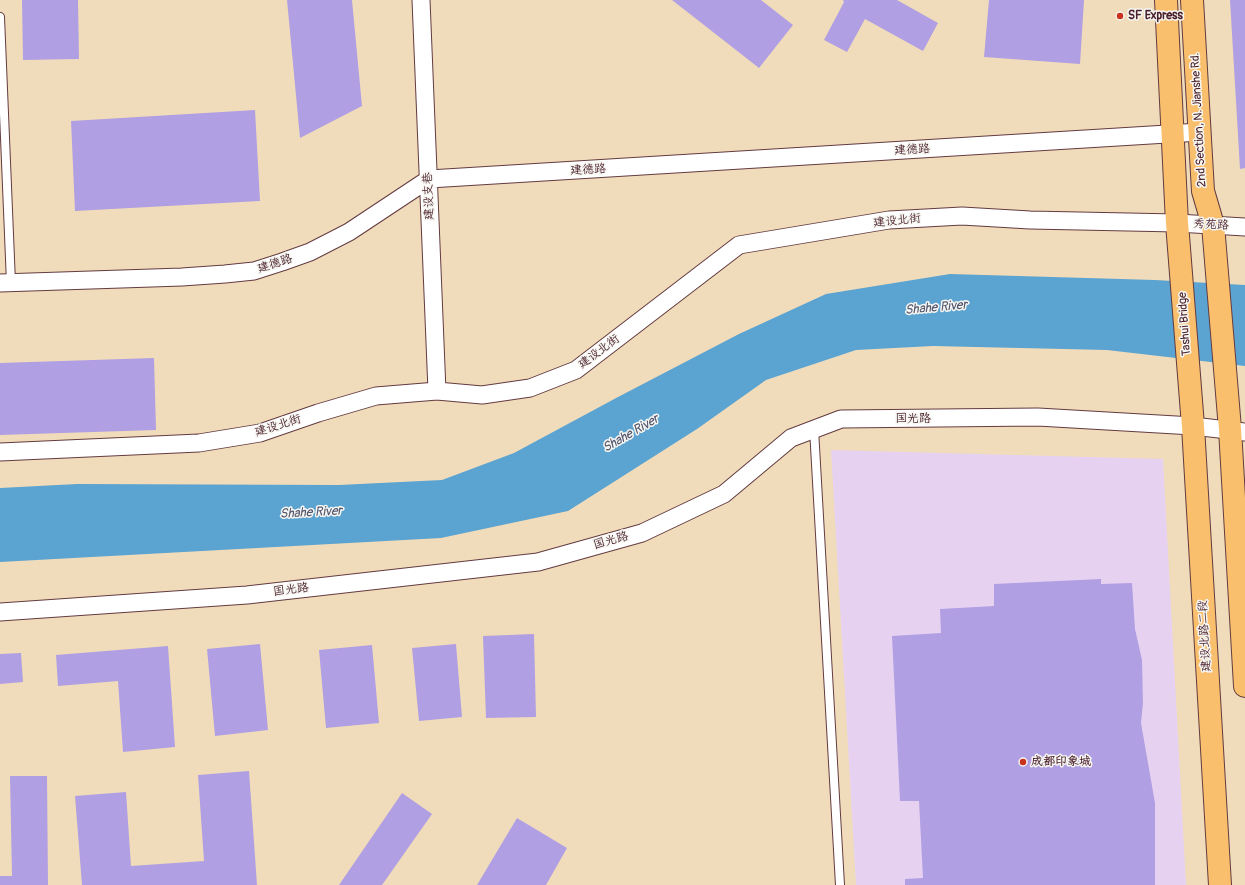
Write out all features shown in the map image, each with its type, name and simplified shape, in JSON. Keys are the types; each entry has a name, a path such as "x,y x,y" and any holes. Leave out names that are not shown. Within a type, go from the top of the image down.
{"main road":[{"path":"1166,0 1176,223"},
{"name":"2nd Section, N. Jianshe Rd.","path":"1192,0 1203,191 1213,225 1226,388 1237,430"},
{"name":"Tashui Bridge","path":"1176,223 1190,387"},
{"name":"建设北路二段","path":"1190,387 1220,885"},
{"path":"1237,430 1245,686"}],"street":[{"name":"建设支巷","path":"421,0 437,391"},
{"name":"建德路","path":"6,283 182,277 254,271 310,252 349,232 429,179 1172,135 1200,132"},
{"name":"建设北街","path":"0,452 199,443 260,433 318,413 376,396 437,391 482,395 530,388 576,370 739,245 889,220 962,216 1030,220 1176,223"},
{"name":"秀苑路","path":"1176,223 1245,227"},
{"name":"国光路","path":"0,612 247,595 538,562 642,533 724,494 791,438 841,419 1038,417 1237,430"}],"lane":[{"path":"0,17 6,283"},
{"path":"814,429 840,885"}],"shaded area":[{"path":"831,450 1163,459 1186,885 856,885"}],"water":[{"name":"Shahe River","path":"950,274 1155,280 1245,285 1245,366 1107,350 933,346 856,350 766,380 697,429 568,511 441,538 0,562 0,488 77,484 339,485 442,480 514,453 739,334 826,294"}],"building":[{"path":"22,0 78,0 79,59 23,60"},
{"path":"287,0 352,0 362,106 300,138"},
{"path":"672,0 761,0 793,25 759,68"},
{"path":"843,0 897,0 938,23 923,51 865,19 847,52 824,40 844,2"},
{"path":"989,0 1084,0 1080,64 984,57"},
{"path":"1230,0 1245,0 1245,168 1240,169"},
{"path":"255,110 260,201 75,211 71,121"},
{"path":"154,358 156,430 0,435 0,363"},
{"name":"成都印象城","path":"1101,579 1101,584 1132,583 1135,629 1142,660 1143,703 1141,723 1155,803 1155,885 905,885 905,879 923,878 919,801 900,801 892,636 941,633 940,609 994,606 994,584"},
{"path":"534,634 536,717 486,718 483,636"},
{"path":"260,644 268,730 215,736 207,649"},
{"path":"456,644 462,717 419,721 412,648"},
{"path":"372,645 379,723 326,728 319,650"},
{"path":"168,646 175,747 123,752 118,681 58,686 56,655"},
{"path":"21,653 23,682 0,684 0,654"},
{"path":"249,771 257,885 82,885 75,796 126,792 131,866 204,861 198,775"},
{"path":"10,776 47,776 48,885 0,885 0,876 12,876"},
{"path":"402,793 432,814 382,885 339,885"},
{"path":"517,818 567,848 546,885 477,885"}],"place":[{"name":"SF Express","path":"1120,16"},
{"name":"成都印象城","path":"1023,762"}]}
